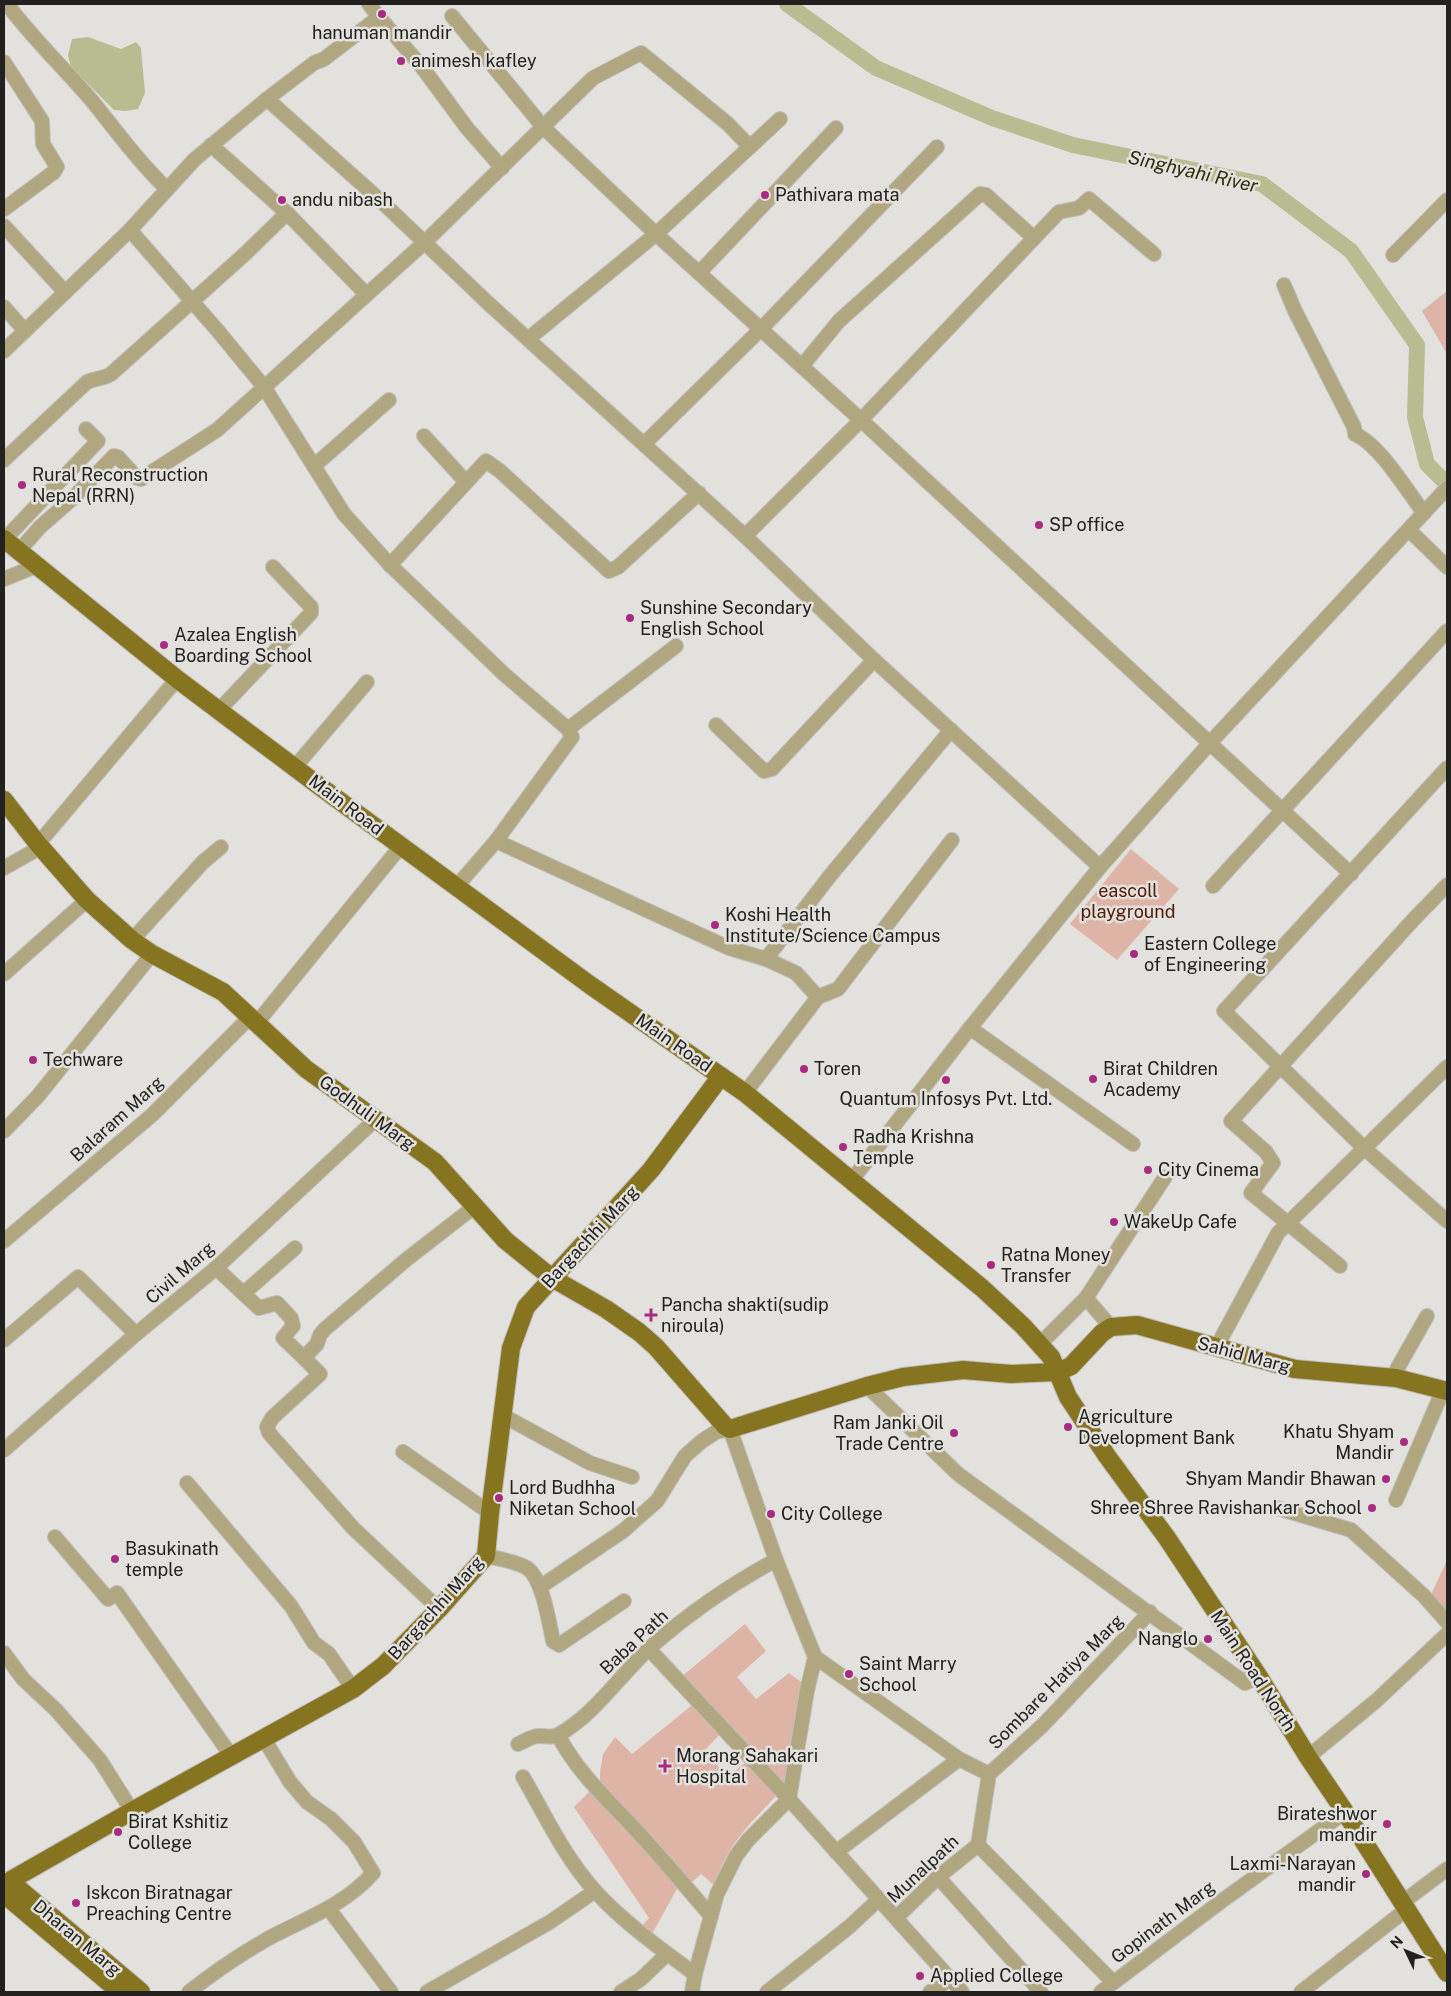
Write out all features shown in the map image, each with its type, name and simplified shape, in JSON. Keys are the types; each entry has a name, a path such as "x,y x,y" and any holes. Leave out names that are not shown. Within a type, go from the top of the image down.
{"main road":[{"name":"Main Road","path":"5,537 221,708 590,985 746,1093 851,1181"},
{"name":"Main Road","path":"20,550 36,566 177,679 221,708"},
{"name":"Main Road","path":"297,765 401,846 457,885"},
{"name":"Godhuli Marg","path":"4,800 39,845 87,900 132,940 152,954 223,992 252,1021 306,1069 435,1162 505,1240 552,1278 606,1309 656,1347 725,1426 730,1429"},
{"name":"Bargachhi Marg","path":"7,1885 132,1811 353,1689 383,1666 439,1609 486,1556 510,1348 526,1308 651,1170 721,1076"},
{"name":"Main Road North","path":"851,1181 982,1288 1051,1356 1068,1397 1107,1456 1167,1538 1405,1906 1442,1954 1447,1972"},
{"name":"Sahid Marg","path":"1111,1326 1137,1325 1295,1369 1392,1378 1445,1390"},
{"path":"730,1429 866,1386 902,1377 963,1370 1011,1374 1058,1372 1071,1366 1111,1326"},
{"name":"Dharan Marg","path":"7,1885 120,1992"},
{"name":"Dharan Marg","path":"7,1885 141,1992"}],"street":[{"path":"9,4 148,171 168,189"},
{"path":"369,4 422,67 467,128 502,168"},
{"path":"452,16 544,128 656,234 861,420 1351,874"},
{"path":"4,351 130,230 211,145 314,63 324,59 379,17"},
{"path":"20,550 114,456 118,457 137,478 144,478 217,430 425,242 544,128 593,78 641,54 728,124 750,147"},
{"path":"4,62 42,121 43,144 57,167 54,172 4,209"},
{"path":"267,99 699,493 874,660 1100,867"},
{"path":"528,339 656,234 780,119"},
{"path":"699,273 836,128"},
{"path":"211,145 287,212 366,294"},
{"path":"644,444 761,329 937,147"},
{"path":"802,366 839,321 980,194 986,195 1034,238"},
{"path":"745,536 861,420 1059,212 1079,208 1089,199 1154,254"},
{"path":"1393,255 1447,200"},
{"path":"4,460 87,382 92,379 101,379 111,374 246,253 287,212"},
{"path":"4,226 65,292"},
{"path":"130,230 192,300 264,387 344,514 390,566 505,675 568,729 572,737 496,841 457,885"},
{"path":"1284,285 1356,434 1364,438 1380,454 1427,510"},
{"path":"4,307 25,331"},
{"path":"314,466 389,400"},
{"path":"5,537 98,441 86,429"},
{"path":"424,436 466,482"},
{"path":"390,566 486,461 500,471 610,571 618,567 699,493"},
{"path":"851,1181 970,1028 1100,867 1209,744 1447,488"},
{"path":"1409,530 1447,567"},
{"path":"4,580 36,566"},
{"path":"221,708 311,613 311,607 273,567"},
{"path":"1213,886 1447,630"},
{"path":"568,729 676,646"},
{"path":"716,725 764,771 772,769 874,660"},
{"path":"4,868 39,845 177,679"},
{"path":"297,765 367,682"},
{"path":"766,959 829,877 951,730"},
{"path":"1447,768 1224,1011 1364,1148 1447,1221"},
{"path":"746,1093 818,997 838,990 952,840"},
{"path":"496,841 729,948 766,959 796,973 818,997"},
{"name":"Balaram Marg","path":"4,1241 152,1115 252,1021 401,846"},
{"path":"132,940 203,862 221,847"},
{"path":"1340,1266 1251,1192 1272,1163 1266,1152 1230,1121 1447,885"},
{"path":"4,974 87,900"},
{"path":"4,1131 38,1096 152,954"},
{"path":"970,1028 1133,1144"},
{"path":"1216,1348 1270,1244 1288,1222 1447,1067"},
{"name":"Civil Marg","path":"4,1450 136,1334 216,1268 376,1119"},
{"path":"1040,1344 1086,1298 1165,1177"},
{"path":"304,1358 317,1344 320,1335 325,1329 407,1259 474,1207"},
{"path":"244,1293 296,1248"},
{"path":"216,1268 260,1308 277,1304 291,1318 293,1326 283,1338 320,1374 272,1418 267,1427 269,1433 353,1528 439,1609"},
{"path":"4,1340 78,1277 136,1334"},
{"path":"1086,1298 1111,1326"},
{"path":"1392,1378 1426,1316"},
{"path":"866,1386 958,1474 1245,1683 1259,1678"},
{"path":"1396,1500 1445,1390"},
{"path":"502,1415 590,1463 632,1477"},
{"path":"540,1587 622,1531 656,1502 685,1456 716,1432 730,1429 776,1560 815,1657 807,1691 789,1799 748,1840 736,1856 717,1894 694,1974 692,1992"},
{"path":"404,1452 490,1513"},
{"path":"187,1483 291,1606 314,1643 329,1654 353,1689"},
{"path":"1277,1508 1351,1530 1424,1596 1447,1622"},
{"path":"55,1537 108,1599 117,1592 232,1756"},
{"path":"486,1556 526,1568 533,1574 540,1587 553,1641 559,1646 624,1601"},
{"name":"Baba Path","path":"558,1735 594,1706 649,1649 703,1606 746,1576 776,1560"},
{"name":"Sombare Hatiya Marg","path":"815,1657 959,1759 989,1774 1043,1725 1150,1612"},
{"path":"1308,1757 1377,1700 1447,1634"},
{"path":"649,1649 789,1799 896,1918"},
{"path":"4,1652 23,1679 56,1710 100,1760 132,1811"},
{"path":"518,1744 534,1737 554,1737 558,1735 568,1755 599,1793 635,1829 711,1916"},
{"path":"189,1992 269,1938 329,1908 363,1884 372,1872 354,1842 331,1819 306,1802 290,1782 264,1739"},
{"path":"836,1852 959,1759"},
{"name":"Munalpath","path":"962,1992 896,1918 938,1877 978,1845 989,1774"},
{"path":"523,1777 564,1848 595,1891 628,1922 694,1974"},
{"name":"Gopinath Marg","path":"1100,1992 1345,1812"},
{"path":"978,1845 1113,1982"},
{"path":"1301,1992 1447,1869"},
{"path":"938,1877 1042,1992"},
{"path":"427,1992 550,1922 595,1891"},
{"path":"768,1992 849,1927 878,1900"},
{"path":"329,1908 391,1992"},
{"path":"621,1992 641,1979 667,1954"},
{"path":"930,1992 950,1979"}],"green space":[{"path":"1447,291 1447,354 1422,311"},
{"name":"eascoll playground","path":"1131,849 1179,889 1117,960 1070,924"},
{"path":"1447,1560 1447,1616 1430,1597"},
{"path":"745,1624 766,1651 737,1677 756,1699 789,1673 804,1684 783,1787 681,1677"},
{"path":"697,1701 723,1731 704,1751 728,1777 748,1760 777,1795 748,1826 732,1847 715,1886 701,1874 690,1884 600,1787 603,1754 615,1737 632,1754"},
{"path":"592,1789 678,1887 652,1934 641,1927 649,1918 574,1807"}],"shaded area":[{"path":"88,37 121,49 136,42 141,48 145,93 138,109 114,110 71,67 68,55 72,39"}],"waterway":[{"name":"Singhyahi River","path":"787,4 876,68 992,118 1073,145 1262,184 1351,251 1417,345 1415,417 1427,464 1447,484"}],"place":[{"name":"hanuman mandir","path":"382,14"},
{"name":"animesh kafley","path":"401,61"},
{"name":"Pathivara mata","path":"765,195"},
{"name":"andu nibash","path":"282,200"},
{"name":"Rural Reconstruction Nepal (RRN)","path":"22,485"},
{"name":"SP office","path":"1039,525"},
{"name":"Sunshine Secondary English School","path":"630,618"},
{"name":"Azalea English Boarding School","path":"164,645"},
{"name":"Koshi Health Institute/Science Campus","path":"715,925"},
{"name":"Eastern College of Engineering","path":"1134,954"},
{"name":"Techware","path":"33,1060"},
{"name":"Toren","path":"804,1069"},
{"name":"Birat Children Academy","path":"1093,1079"},
{"name":"Quantum Infosys Pvt. Ltd.","path":"946,1080"},
{"name":"Radha Krishna Temple","path":"843,1147"},
{"name":"City Cinema","path":"1148,1170"},
{"name":"WakeUp Cafe","path":"1114,1222"},
{"name":"Ratna Money Transfer","path":"991,1265"},
{"name":"Pancha shakti(sudip niroula)","path":"651,1315"},
{"name":"Agriculture Development Bank","path":"1068,1427"},
{"name":"Ram Janki Oil Trade Centre","path":"954,1433"},
{"name":"Khatu Shyam Mandir","path":"1404,1442"},
{"name":"Shyam Mandir Bhawan","path":"1386,1479"},
{"name":"Lord Budhha Niketan School","path":"499,1498"},
{"name":"Shree Shree Ravishankar School","path":"1372,1508"},
{"name":"City College","path":"771,1514"},
{"name":"Basukinath temple","path":"115,1559"},
{"name":"Nanglo","path":"1208,1639"},
{"name":"Saint Marry School","path":"849,1674"},
{"name":"Morang Sahakari Hospital","path":"665,1766"},
{"name":"Birateshwor mandir","path":"1387,1824"},
{"name":"Birat Kshitiz College","path":"118,1832"},
{"name":"Laxmi-Narayan mandir","path":"1366,1874"},
{"name":"Iskcon Biratnagar Preaching Centre","path":"76,1903"},
{"name":"Applied College","path":"920,1976"}]}
